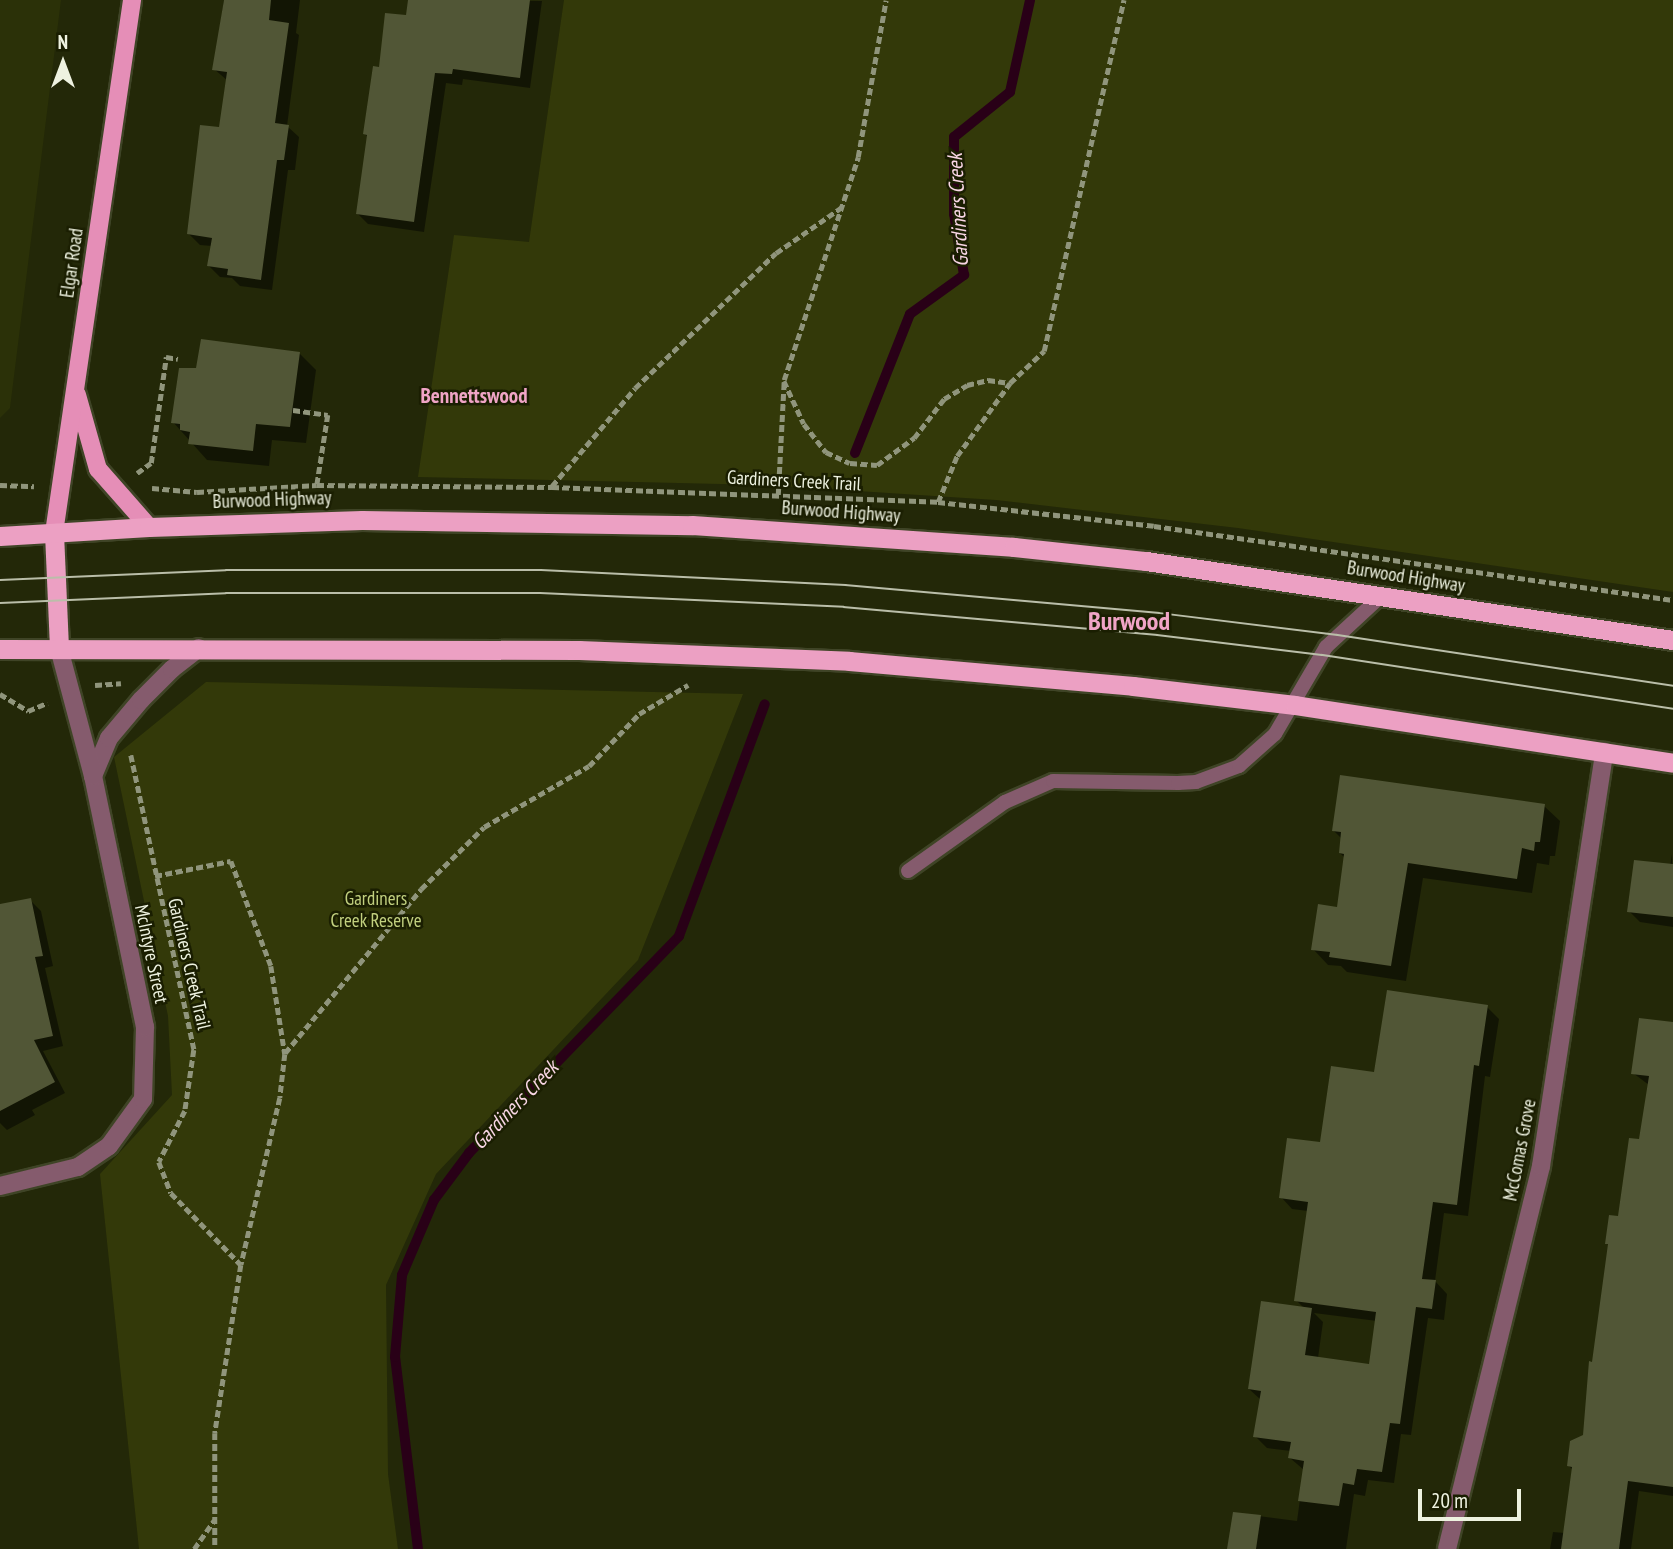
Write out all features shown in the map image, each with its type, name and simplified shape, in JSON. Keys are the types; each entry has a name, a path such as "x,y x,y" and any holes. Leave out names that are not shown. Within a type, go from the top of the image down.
{"highway":[{"name":"Burwood Highway","path":"0,536 149,527 362,520 692,525 1054,551 1146,561 1673,640"},
{"path":"54,533 59,648"},
{"path":"0,649 579,650 796,658 1016,675 1295,705 1673,763"}],"main road":[{"name":"Elgar Road","path":"54,533 132,0"},
{"path":"75,388 98,469 149,527"}],"street":[{"name":"McIntyre Street","path":"0,1186 78,1167 108,1146 143,1099 145,1027 93,776 59,648"},
{"path":"93,776 108,738 156,684 200,648"},
{"name":"McComas Grove","path":"1447,1549 1541,1166 1604,752"}],"lane":[{"path":"908,871 1004,802 1052,781 1196,782 1228,771 1245,761 1270,739 1295,705 1326,648 1381,596"}],"path":[{"path":"778,495 784,380 858,157 886,0"},
{"path":"939,502 957,456 1010,383 1044,351 1124,0"},
{"path":"552,486 635,388 776,253 842,207"},
{"path":"141,480 136,474 151,463 166,357 178,359"},
{"path":"784,380 804,424 826,452 850,463 877,465 914,438 944,399 967,385 988,380 1010,383"},
{"path":"293,410 328,415 317,485"},
{"name":"Gardiners Creek Trail","path":"145,486 171,492 197,492 317,485 552,486 939,502 1154,526 1673,600"},
{"path":"285,1054 421,889 484,827 589,766 639,714 688,685"},
{"name":"Gardiners Creek Trail","path":"130,752 194,1050 185,1111 159,1162 170,1193 241,1265"},
{"path":"155,876 231,861 271,967 285,1054 280,1098 241,1265 215,1433 215,1549"},
{"path":"194,1549 215,1520"}],"shaded area":[{"path":"0,0 61,0 10,408 0,418"}],"green space":[{"path":"564,0 1673,0 1673,592 1238,528 996,500 766,485 418,477 454,235 529,242"},
{"name":"Gardiners Creek Reserve","path":"206,682 743,694 638,960 436,1174 386,1285 388,1474 398,1549 139,1549 100,1174 172,1095 168,1016 114,757"}],"building":[{"path":"224,0 271,0 269,20 289,23 275,123 289,125 284,160 277,160 261,280 227,275 228,269 207,266 212,238 187,234 200,125 219,127 227,72 212,70"},
{"path":"408,0 530,0 520,78 453,69 452,74 435,73 414,222 356,214 367,135 363,134 373,66 379,67 385,13 406,15"},
{"path":"201,339 300,352 290,427 256,424 253,451 188,444 190,432 180,430 180,424 171,423 179,368 196,368"},
{"path":"1340,775 1545,804 1540,842 1535,842 1534,851 1522,848 1517,879 1408,863 1391,966 1329,957 1330,952 1311,950 1318,904 1337,907 1344,854 1339,853 1341,832 1332,831"},
{"path":"1634,860 1673,864 1673,917 1627,912"},
{"path":"31,898 43,956 35,957 53,1036 34,1040 55,1082 0,1111 0,904"},
{"path":"1387,990 1488,1005 1479,1066 1474,1065 1457,1205 1433,1202 1422,1279 1436,1280 1432,1309 1416,1307 1400,1424 1390,1423 1382,1472 1357,1469 1354,1485 1343,1483 1339,1506 1298,1501 1304,1461 1288,1458 1291,1442 1253,1437 1261,1391 1248,1389 1261,1301 1312,1308 1305,1355 1369,1364 1376,1312 1294,1301 1308,1202 1279,1198 1287,1138 1320,1142 1331,1066 1374,1072"},
{"path":"1639,1018 1673,1022 1673,1487 1628,1481 1619,1549 1561,1549 1572,1467 1567,1466 1570,1441 1583,1435 1589,1361 1592,1362 1608,1244 1605,1244 1609,1215 1618,1216 1629,1138 1639,1139 1649,1076 1631,1074"},
{"path":"1233,1512 1261,1515 1256,1549 1227,1549"}],"waterway":[{"name":"Gardiners Creek","path":"855,453 910,314 964,275 954,214 954,137 1010,92 1030,0"},
{"name":"Gardiners Creek","path":"418,1549 395,1357 402,1275 434,1200 469,1153 679,936 765,704"}],"tram line":[{"path":"0,580 226,570 541,570 846,585 1159,613 1337,635 1673,686"},
{"path":"0,603 226,593 540,593 844,607 1157,635 1322,655 1673,709"}],"district":[{"name":"Bennettswood","path":"474,396"},
{"name":"Burwood","path":"1129,621"}]}
